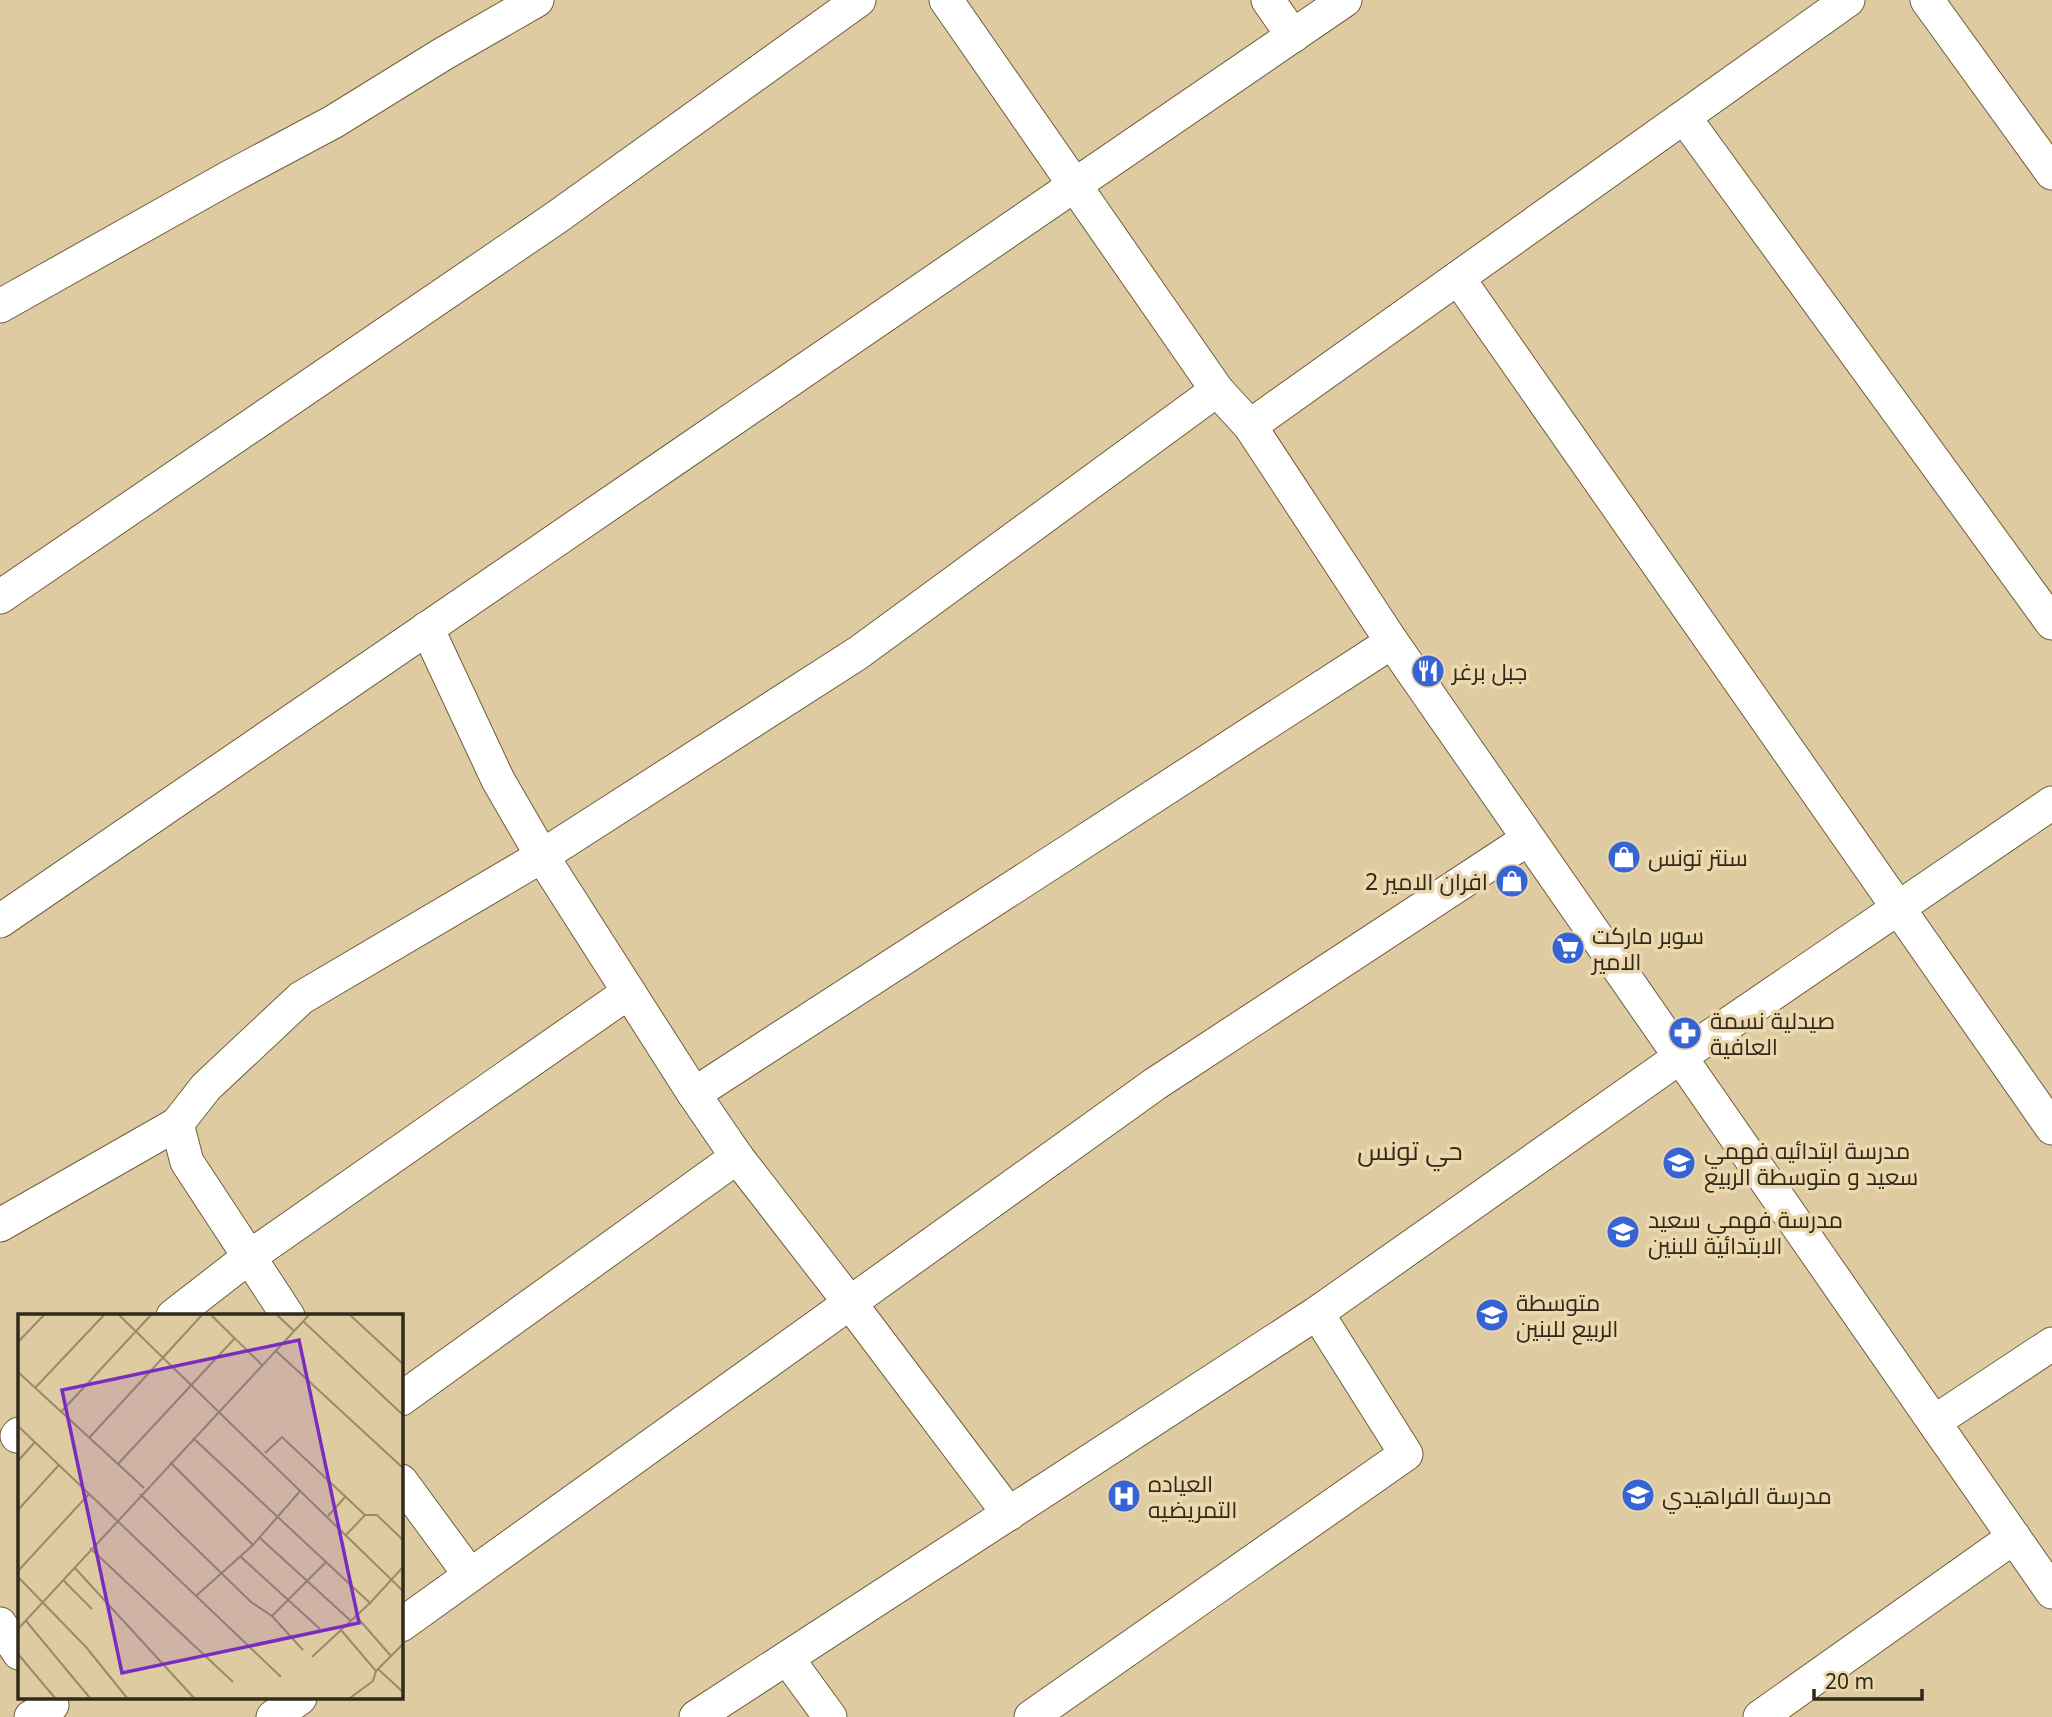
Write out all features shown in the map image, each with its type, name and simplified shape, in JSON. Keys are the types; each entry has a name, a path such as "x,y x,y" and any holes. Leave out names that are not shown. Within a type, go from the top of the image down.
{"street":[{"path":"0,306 333,122 537,0"},
{"path":"0,597 557,217 859,0"},
{"path":"946,0 1217,390 1250,426 1392,642 2052,1592"},
{"path":"1268,0 1293,36"},
{"path":"0,921 1345,0"},
{"path":"1250,426 1848,0"},
{"path":"1927,0 2052,173"},
{"path":"1684,117 2052,623"},
{"path":"1458,278 2052,1128"},
{"path":"0,1226 177,1124 206,1087 301,998 542,856 858,653 1217,390"},
{"path":"427,628 498,780 542,856 694,1094 737,1157 1009,1514"},
{"path":"694,1094 1392,642"},
{"path":"696,1717 1317,1313 1680,1057 2052,803"},
{"path":"402,1624 1155,1084 1528,839"},
{"path":"176,1314 249,1257 629,992"},
{"path":"177,1124 187,1162 287,1314"},
{"path":"402,1398 737,1157"},
{"path":"1031,1717 1406,1454 1317,1313"},
{"path":"1934,1422 2052,1344"},
{"path":"402,1482 470,1575"},
{"path":"1760,1717 2014,1537"},
{"path":"0,1624 18,1651"},
{"path":"787,1658 830,1717"},
{"path":"273,1717 297,1700"}],"place":[{"name":"جبل برغر","path":"1428,671"},
{"name":"سنتر تونس","path":"1624,857"},
{"name":"افران الامير 2","path":"1512,881"},
{"name":"سوبر ماركت الامير","path":"1568,948"},
{"name":"صيدلية نسمة العافية","path":"1685,1033"},
{"name":"مدرسة ابتدائيه فهمي سعيد و متوسطة الربيع","path":"1679,1163"},
{"name":"مدرسة فهمي سعيد الابتدائية للبنين","path":"1623,1232"},
{"name":"متوسطة الربيع للبنين","path":"1492,1315"},
{"name":"مدرسة الفراهيدي","path":"1638,1495"},
{"name":"العياده التمريضيه","path":"1124,1496"}],"district":[{"name":"حي تونس","path":"1410,1150"}]}
